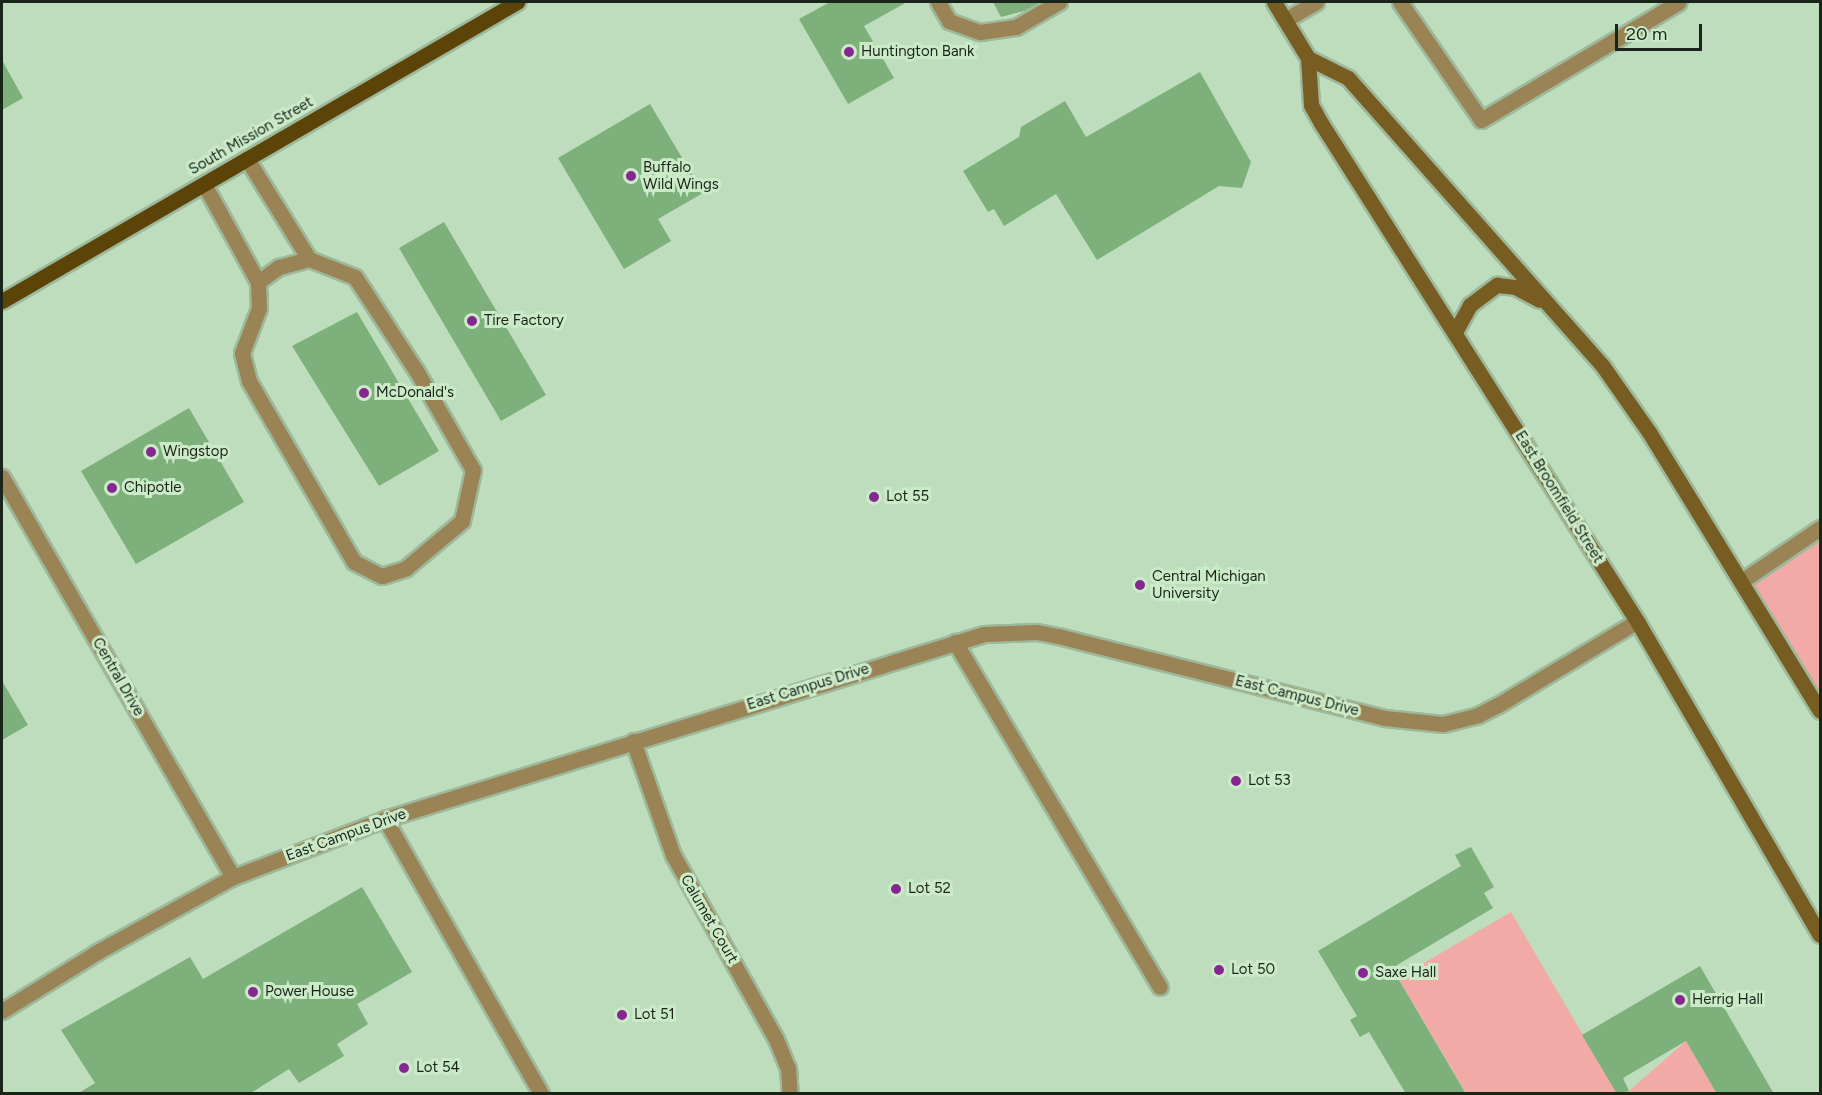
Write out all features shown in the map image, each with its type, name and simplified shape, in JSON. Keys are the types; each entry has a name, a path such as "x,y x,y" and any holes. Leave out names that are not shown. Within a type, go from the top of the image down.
{"main road":[{"name":"South Mission Street","path":"2,301 517,2"},
{"name":"East Broomfield Street","path":"1274,2 1308,58 1311,105 1316,114 1637,621 1821,935"},
{"path":"1308,58 1348,78 1550,305 1628,399 1743,580 1821,711"},
{"path":"1455,332 1470,305 1497,285 1515,287 1550,305"}],"street":[{"path":"938,2 949,21 980,32 1016,27 1059,2"},
{"path":"1286,20 1316,2"},
{"path":"1400,2 1481,120 1679,2"},
{"path":"247,159 309,259"},
{"path":"204,184 258,282 260,308 242,353 244,372 345,551 363,570 382,576 393,574 462,521 473,470 417,372 355,277 309,259 279,267 258,282"},
{"name":"Central Drive","path":"2,477 233,877"},
{"path":"1743,580 1821,528"},
{"name":"East Campus Drive","path":"2,1011 106,946 233,877 385,819 984,634 1037,632 1385,718 1443,724 1478,715 1498,705 1637,621"},
{"path":"955,642 1160,987"},
{"name":"Calumet Court","path":"633,741 673,855 776,1039 788,1068 790,1094"},
{"path":"385,819 541,1094"}],"shaded area":[{"path":"1820,528 1820,711 1743,580"},
{"path":"1511,912 1617,1093 1466,1093 1398,978"},
{"path":"1686,1041 1717,1094 1622,1094 1629,1091"}],"building":[{"name":"Huntington Bank","path":"830,2 907,2 864,26 894,78 848,104 799,19"},
{"path":"993,2 1041,2 1024,11 1001,17"},
{"path":"2,60 23,98 2,110"},
{"path":"1200,72 1251,162 1242,188 1219,186 1097,260 1056,194 1004,226 994,209 988,212 963,171 1019,137 1021,127 1065,101 1086,137"},
{"name":"Buffalo Wild Wings","path":"650,104 703,193 658,219 671,241 624,269 558,158"},
{"name":"Tire Factory","path":"444,222 546,395 501,421 399,248"},
{"name":"McDonald's","path":"357,312 439,451 379,486 292,346"},
{"path":"189,408 244,502 136,564 81,471"},
{"path":"2,681 28,725 2,740"},
{"name":"Saxe Hall","path":"1471,847 1494,887 1484,893 1493,908 1392,968 1466,1094 1406,1094 1369,1032 1360,1037 1350,1020 1357,1016 1318,951 1461,866 1455,855"},
{"name":"Power House","path":"362,887 412,972 357,1004 368,1024 337,1044 344,1056 299,1083 289,1069 249,1094 77,1094 95,1083 61,1030 190,957 203,979"},
{"name":"Herrig Hall","path":"1700,966 1774,1094 1717,1094 1686,1041 1623,1078 1629,1091 1617,1094 1582,1035"}],"place":[{"name":"Huntington Bank","path":"849,52"},
{"name":"Buffalo Wild Wings","path":"631,176"},
{"name":"Tire Factory","path":"472,321"},
{"name":"McDonald's","path":"364,393"},
{"name":"Wingstop","path":"151,452"},
{"name":"Chipotle","path":"112,488"},
{"name":"Lot 55","path":"874,497"},
{"name":"Central Michigan University","path":"1140,585"},
{"name":"Lot 53","path":"1236,781"},
{"name":"Lot 52","path":"896,889"},
{"name":"Lot 50","path":"1219,970"},
{"name":"Saxe Hall","path":"1363,973"},
{"name":"Power House","path":"253,992"},
{"name":"Herrig Hall","path":"1680,1000"},
{"name":"Lot 51","path":"622,1015"},
{"name":"Lot 54","path":"404,1068"}]}
